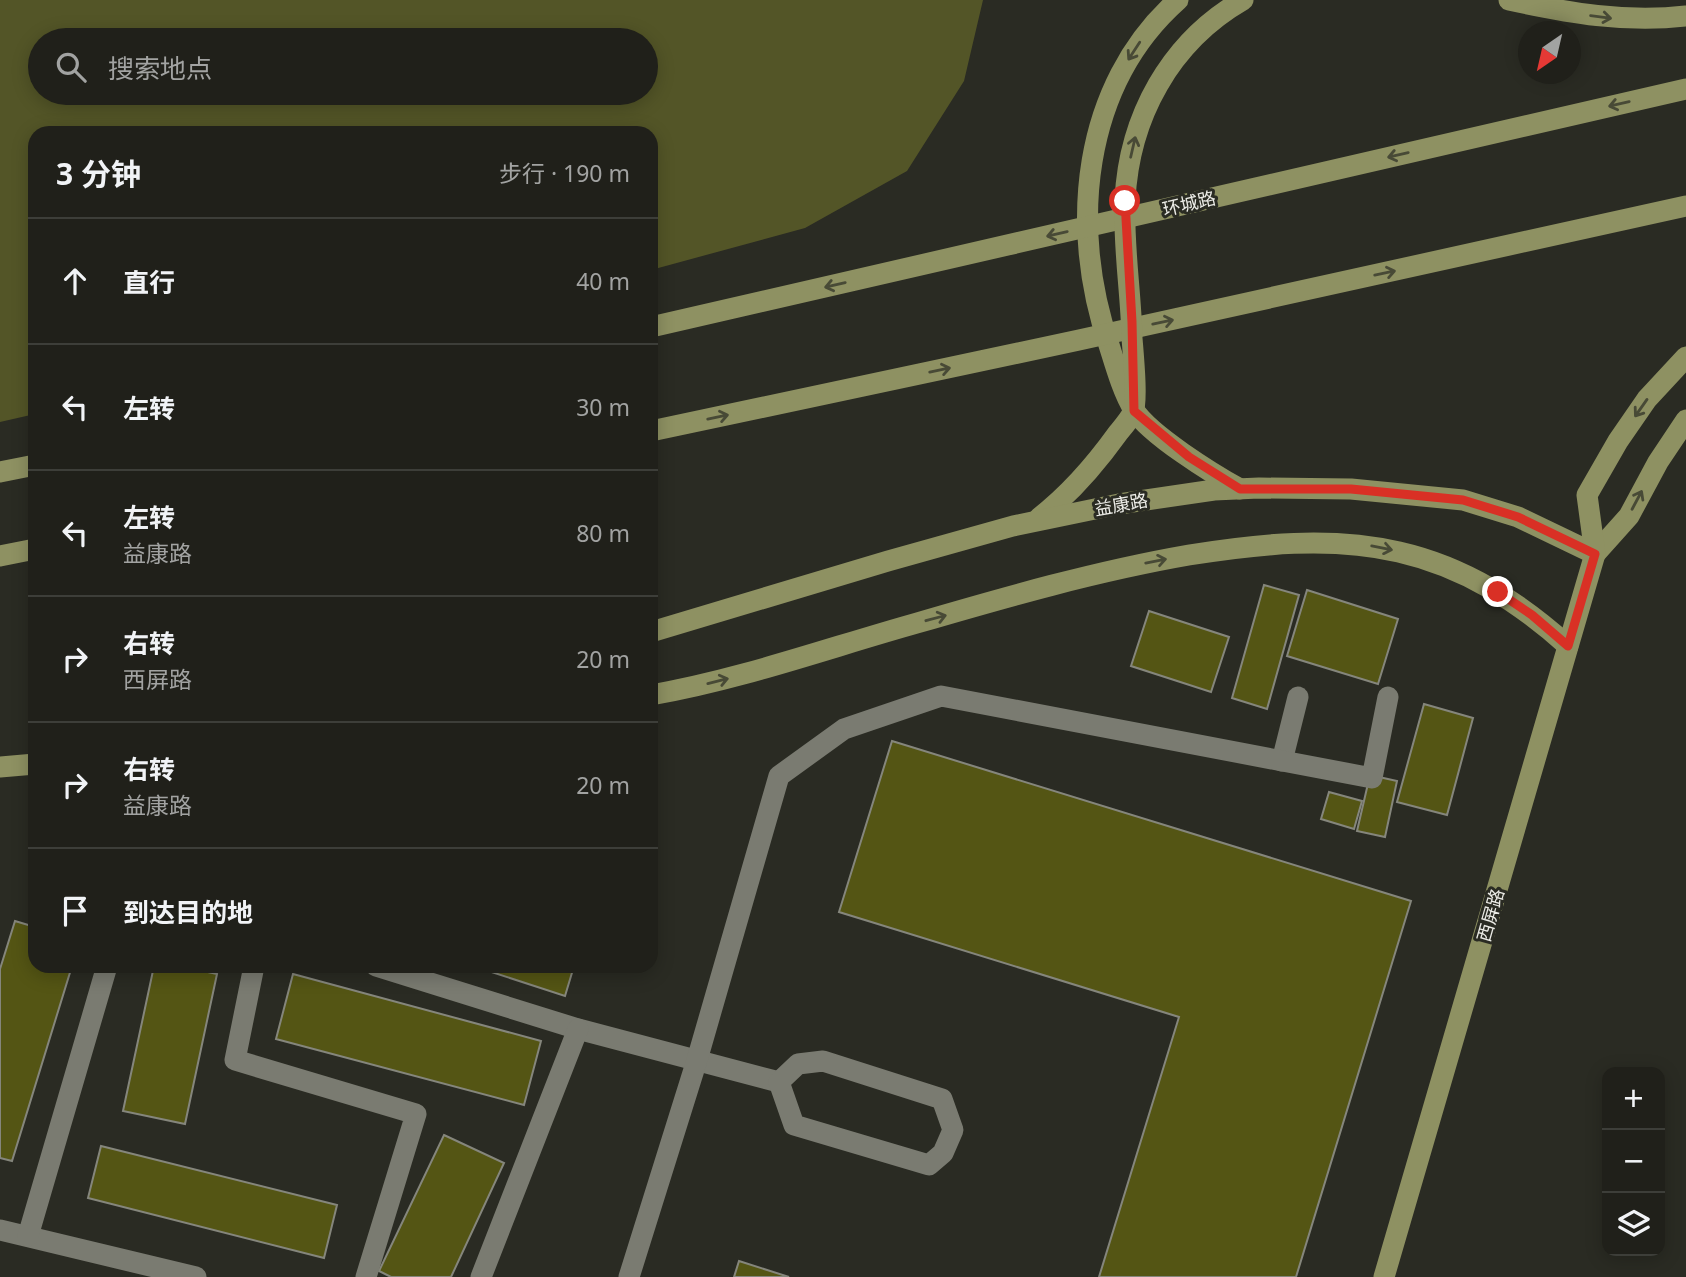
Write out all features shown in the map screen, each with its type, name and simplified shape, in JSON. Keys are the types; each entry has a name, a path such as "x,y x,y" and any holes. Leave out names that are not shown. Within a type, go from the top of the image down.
{"main road":[{"path":"1178,0 1144,36 1119,75 1099,126 1090,170 1088,232 1096,299 1116,366 1134,411 1189,457 1240,489"},
{"path":"1034,522 1079,482 1134,411 1125,201 1127,175 1137,129 1158,82 1174,59 1209,23 1243,0"},
{"path":"1509,0 1609,18 1637,20 1686,16"},
{"name":"环城路","path":"658,325 1686,89"},
{"path":"658,430 1079,341 1686,206"},
{"path":"1595,554 1587,495 1618,441 1647,399 1686,357"},
{"path":"1595,554 1629,516 1658,462 1686,420"},
{"path":"0,472 28,466"},
{"name":"益康路","path":"658,630 945,544 1034,522 1168,496 1240,489 1351,489 1463,500 1518,517 1595,554"},
{"path":"658,693 766,669 915,623 1111,571 1213,551 1305,543 1371,546 1436,562 1498,592 1532,615 1568,646"},
{"path":"0,556 28,551"},
{"name":"西屏路","path":"1384,1277 1595,554"},
{"path":"0,767 28,765"}],"lane":[{"path":"629,1277 697,1060 779,776 844,729 941,696 1372,778 1388,697"},
{"path":"1282,761 1298,697"},
{"path":"28,1236 105,973"},
{"path":"253,973 235,1060 416,1114 366,1277"},
{"path":"398,973 578,1029 779,1082"},
{"path":"481,1277 578,1029"},
{"path":"823,1061 942,1099 953,1129 943,1153 929,1165 794,1125 779,1082 798,1064 823,1061"},
{"path":"0,1230 196,1277"}],"green space":[{"path":"0,0 983,0 964,81 907,171 805,228 658,268 658,126 28,126 28,416 0,422"}],"building":[{"path":"1264,585 1299,595 1267,709 1232,698"},
{"path":"1307,590 1398,619 1378,684 1287,656"},
{"path":"1149,611 1229,637 1211,692 1131,666"},
{"path":"1424,704 1473,718 1447,815 1397,802"},
{"path":"892,741 1411,901 1296,1277 1099,1277 1179,1017 839,912"},
{"path":"1370,775 1397,781 1385,837 1357,831"},
{"path":"1329,792 1362,801 1354,829 1321,819"},
{"path":"15,921 28,925 28,973 70,973 12,1161 0,1158 0,969"},
{"path":"153,973 217,974 185,1124 123,1111"},
{"path":"494,973 572,973 565,996"},
{"path":"293,974 541,1041 524,1105 276,1039"},
{"path":"444,1135 504,1163 451,1277 391,1277 379,1271"},
{"path":"101,1146 337,1205 324,1258 88,1198"},
{"path":"739,1261 789,1277 734,1277"}],"route":[{"path":"1125,201 1134,411 1189,457 1240,489 1351,489 1463,500 1518,517 1595,554 1568,646 1532,615 1498,592"}]}
